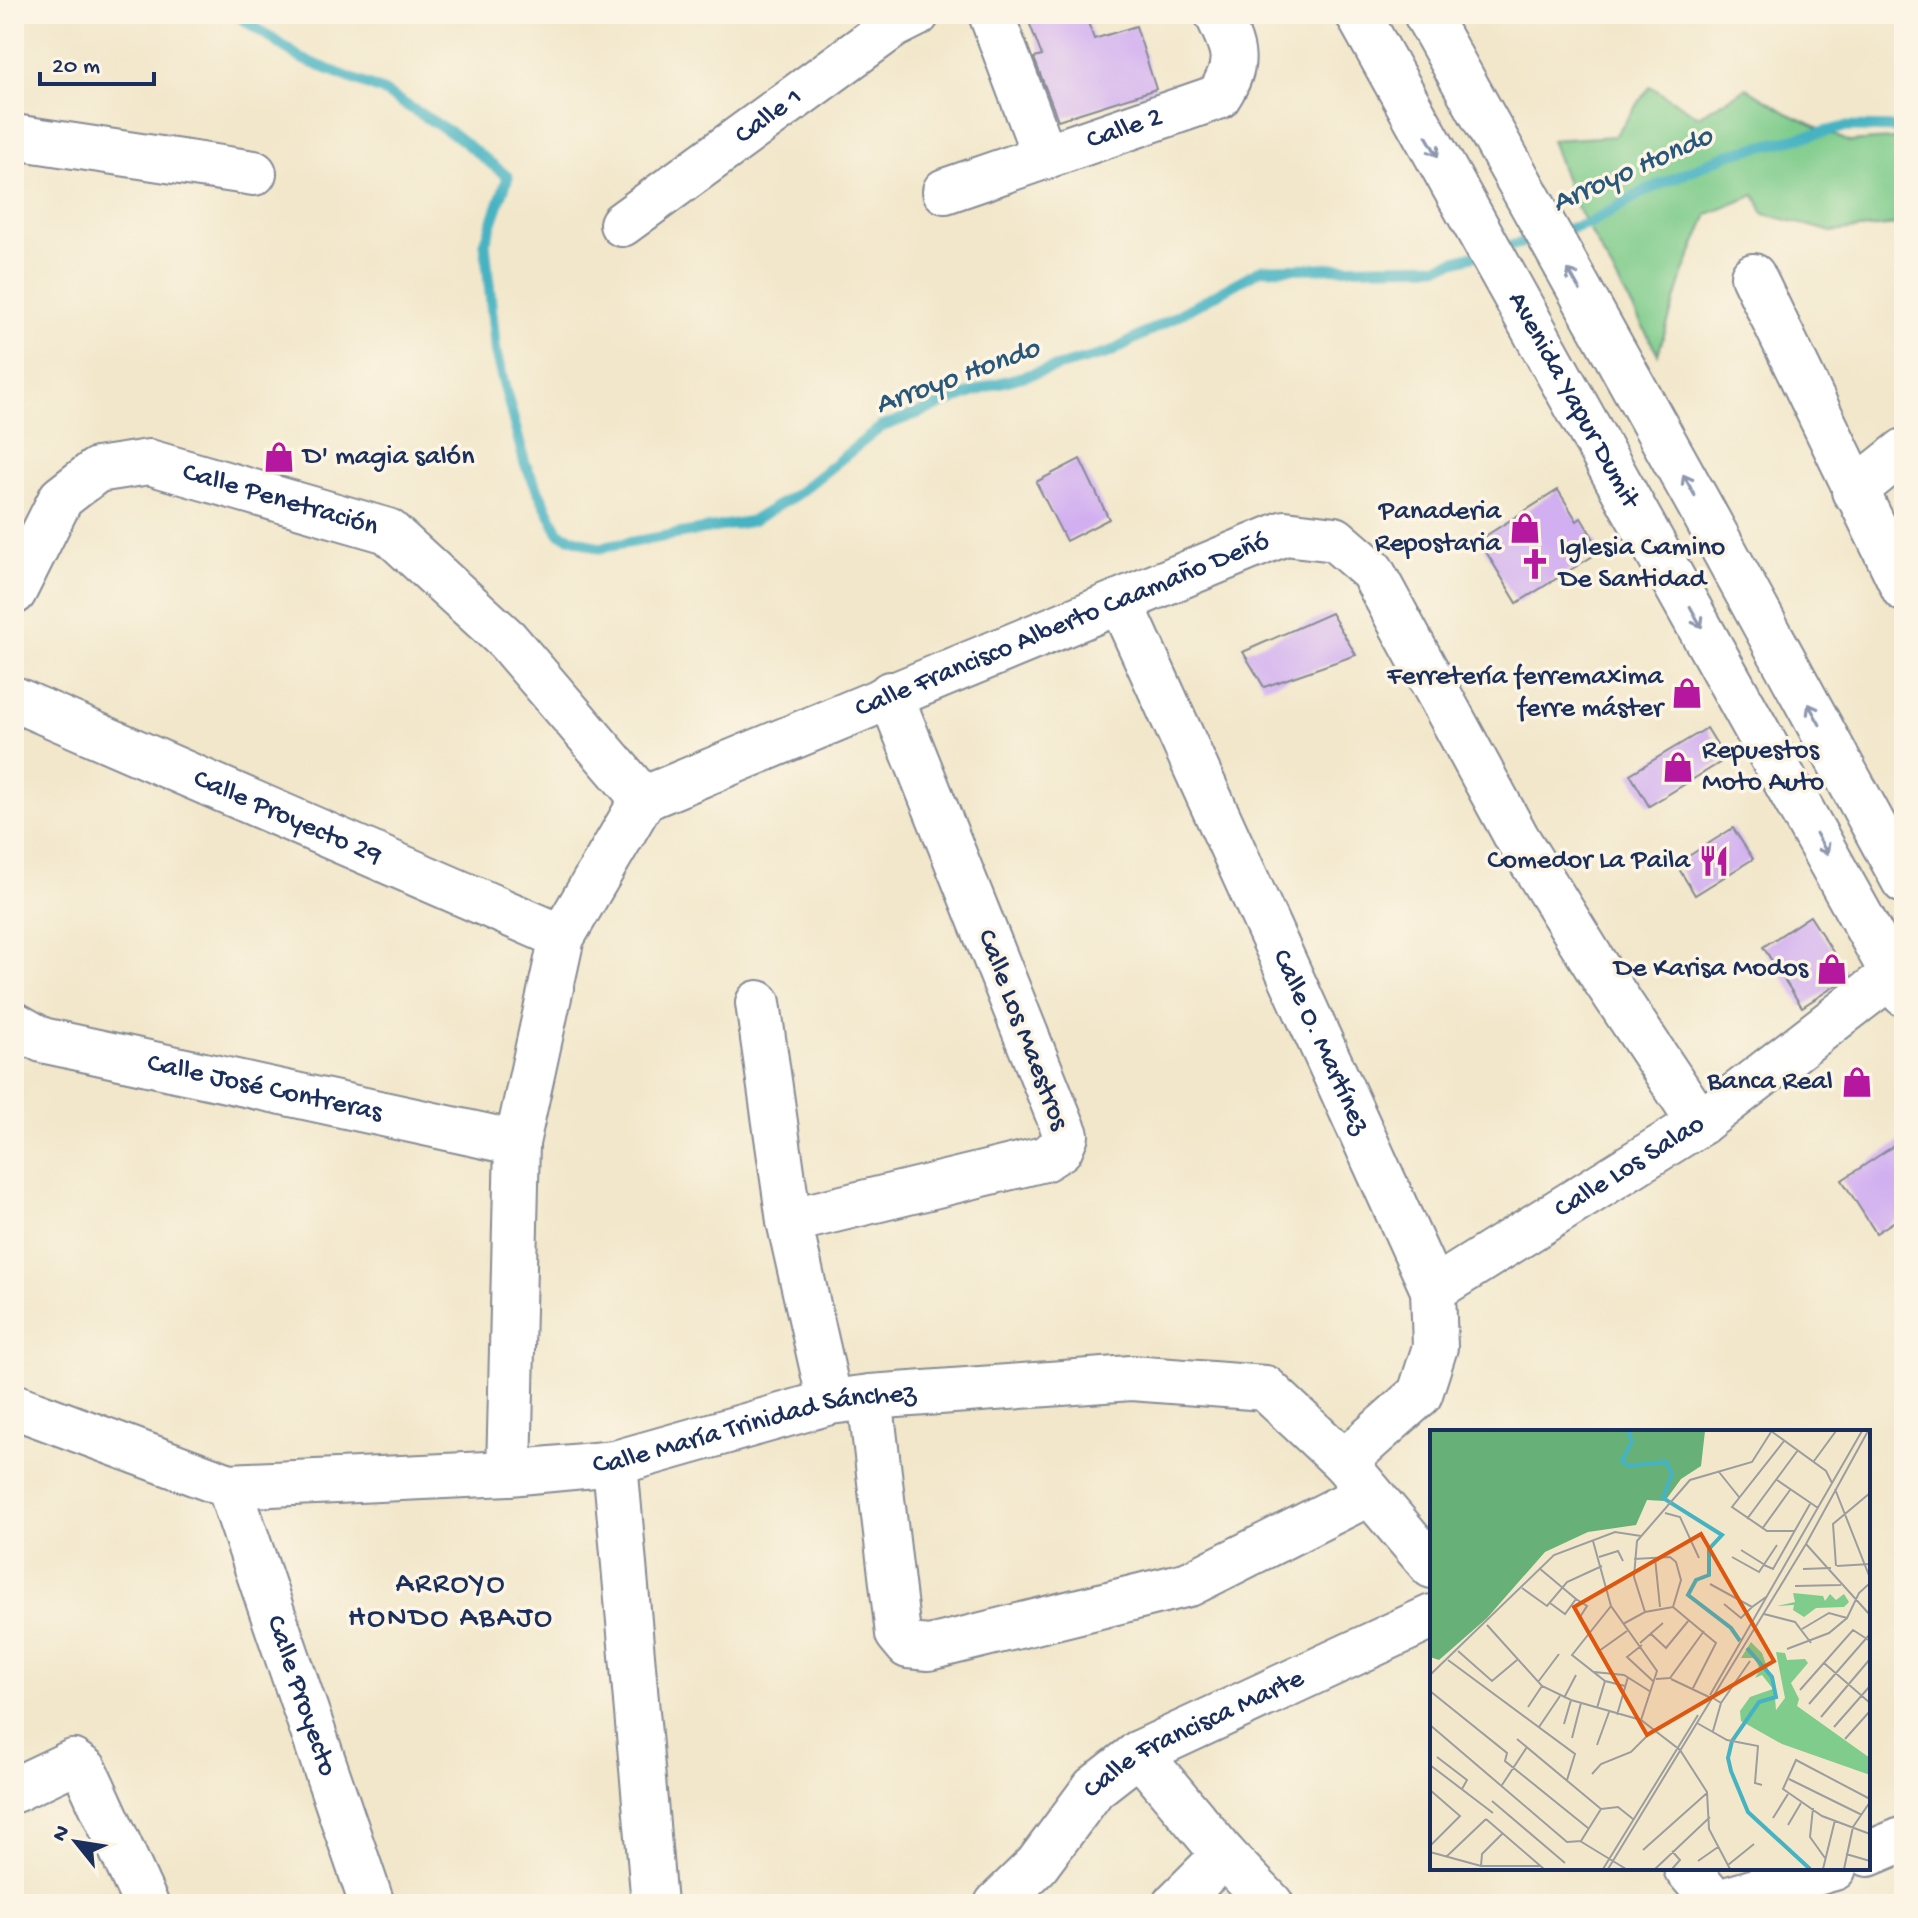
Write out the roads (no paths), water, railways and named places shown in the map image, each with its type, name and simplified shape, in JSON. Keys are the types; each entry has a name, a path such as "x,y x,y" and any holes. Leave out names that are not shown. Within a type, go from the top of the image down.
{"street":[{"name":"Calle 1","path":"622,224 893,26 917,14"},
{"path":"991,14 1045,157"},
{"name":"Calle 2","path":"945,191 1218,97 1231,78 1234,50 1217,14"},
{"name":"Avenida Yapur Dumit","path":"1358,14 1563,377 1898,984"},
{"name":"Avenida Yapur Dumit","path":"1436,32 1904,881"},
{"path":"14,137 254,173"},
{"path":"1753,276 1854,491 1904,589"},
{"path":"1854,491 1904,451"},
{"name":"Calle Penetración","path":"14,592 61,498 97,470 149,462 388,531 507,640 643,799"},
{"name":"Calle Francisco Alberto Caamaño Deñó","path":"643,799 890,694 1121,603 1285,533 1335,539 1372,571 1517,838 1601,974 1700,1123"},
{"name":"Calle O. Martínez","path":"758,1003 789,1221 850,1399 898,1634 908,1646 929,1648 1189,1584 1356,1478 1420,1394 1435,1347 1433,1290 1121,603"},
{"name":"Calle Los Maestros","path":"789,1221 1044,1159 1060,1149 1066,1135 890,694"},
{"name":"Calle Proyecto 29","path":"14,699 562,937"},
{"path":"509,1473 517,1143 562,937 643,799"},
{"name":"Calle Los Salao","path":"1433,1290 1700,1123 1898,984"},
{"name":"Calle José Contreras","path":"14,1024 42,1040 517,1143"},
{"name":"Calle María Trinidad Sánchez","path":"14,1406 229,1486 509,1473 615,1463 850,1399 1131,1378 1265,1388 1356,1478 1430,1564"},
{"path":"615,1463 654,1904"},
{"name":"Calle Proyecto","path":"229,1486 372,1904"},
{"name":"Calle Francisca Marte","path":"997,1904 1037,1865 1094,1788 1139,1753 1430,1618"},
{"path":"1139,1753 1224,1855 1271,1904"},
{"path":"14,1790 65,1764 73,1762 85,1770 146,1904"},
{"path":"1175,1904 1224,1855"},
{"path":"1688,1870 1712,1902 1827,1870"}],"waterway":[{"name":"Arroyo Hondo","path":"235,14 302,59 383,91 455,135 508,177 485,243 496,354 525,464 559,533 599,548 752,521 797,494 881,427 995,384 1109,353 1262,269 1438,266 1483,253"},
{"name":"Arroyo Hondo","path":"1557,232 1590,223 1645,191 1729,154 1845,127 1904,128"},
{"name":"Arroyo Hondo","path":"1500,249 1541,237"}],"place":[{"name":"D' magia salón","path":"279,457"},
{"name":"Panaderia Repostaria","path":"1525,528"},
{"name":"Iglesia Camino De Santidad","path":"1535,564"},
{"name":"Ferretería ferremaxima ferre máster","path":"1687,693"},
{"name":"Repuestos Moto Auto","path":"1678,767"},
{"name":"Comedor La Paila","path":"1714,861"},
{"name":"De Karisa Modos","path":"1832,969"},
{"name":"Banca Real","path":"1857,1082"}],"district":[{"name":"ARROYO HONDO ABAJO","path":"451,1602"}]}
